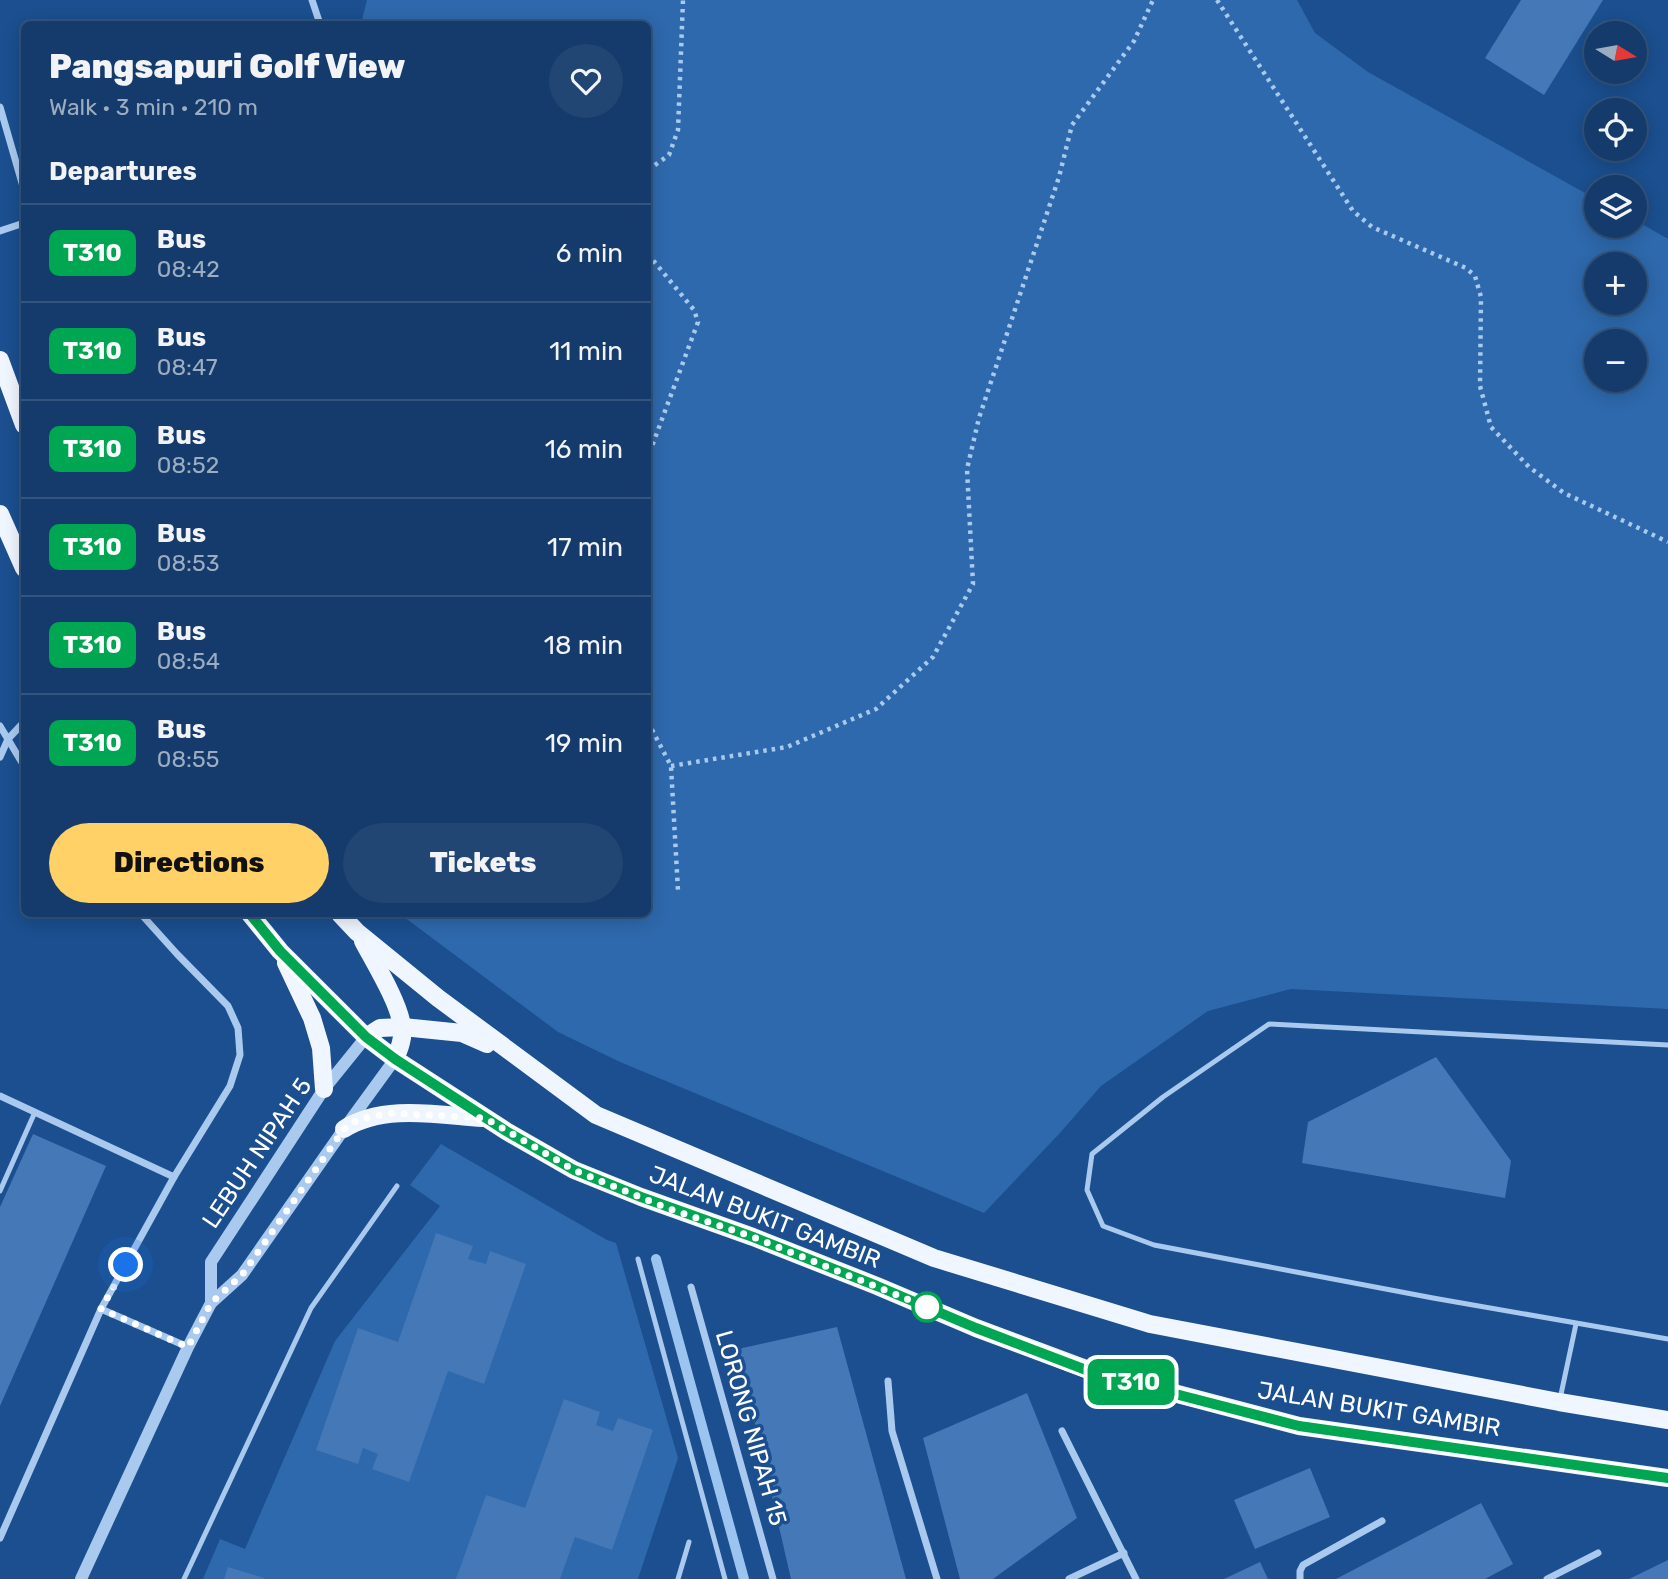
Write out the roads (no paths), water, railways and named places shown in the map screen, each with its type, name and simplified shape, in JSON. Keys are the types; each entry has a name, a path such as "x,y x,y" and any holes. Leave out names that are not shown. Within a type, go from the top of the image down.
{"main road":[{"path":"0,360 21,417"},
{"path":"0,514 21,561"},
{"name":"JALAN BUKIT GAMBIR","path":"252,917 280,951 366,1037 395,1059 485,1118 574,1170 667,1208 753,1237 1094,1373 1299,1426 1668,1478"},
{"name":"JALAN BUKIT GAMBIR","path":"343,917 357,932 438,998 596,1115 934,1258 1150,1324 1559,1402 1668,1420"},
{"path":"357,932 394,1002 402,1027 401,1046 395,1059"},
{"path":"280,951 312,1018 321,1048 324,1089"},
{"path":"366,1037 380,1028 402,1027 462,1033 511,1054"},
{"path":"344,1129 357,1120 389,1113 485,1118"}],"street":[{"path":"312,0 318,21"},
{"path":"0,107 21,180"},
{"path":"0,231 21,224"},
{"path":"0,757 8,739 21,725"},
{"path":"0,726 21,761"},
{"path":"0,1538 101,1309 174,1177 230,1086 240,1055 238,1028 228,1006 144,917"},
{"name":"LEBUH NIPAH 5","path":"211,1303 211,1262 324,1089 366,1037"},
{"name":"LEBUH NIPAH 5","path":"80,1579 211,1303 242,1275 395,1059"},
{"path":"0,1096 174,1177"},
{"name":"LORONG NIPAH 15","path":"691,1287 773,1579"},
{"path":"101,1309 188,1347"},
{"path":"888,1381 892,1431 937,1579"},
{"path":"1062,1431 1136,1579"},
{"path":"1300,1579 1303,1564 1382,1521"},
{"path":"1069,1579 1124,1553"},
{"path":"1547,1579 1598,1553"}],"lane":[{"path":"1668,1045 1269,1024 1163,1097 1092,1154 1087,1190 1103,1226 1154,1245 1668,1339"},
{"path":"0,1191 35,1112"},
{"path":"184,1579 310,1308 397,1186"},
{"path":"638,1259 725,1579"},
{"path":"1559,1402 1576,1324"},
{"path":"678,1579 689,1542"}],"waterway":[{"path":"656,1259 744,1579"}]}
